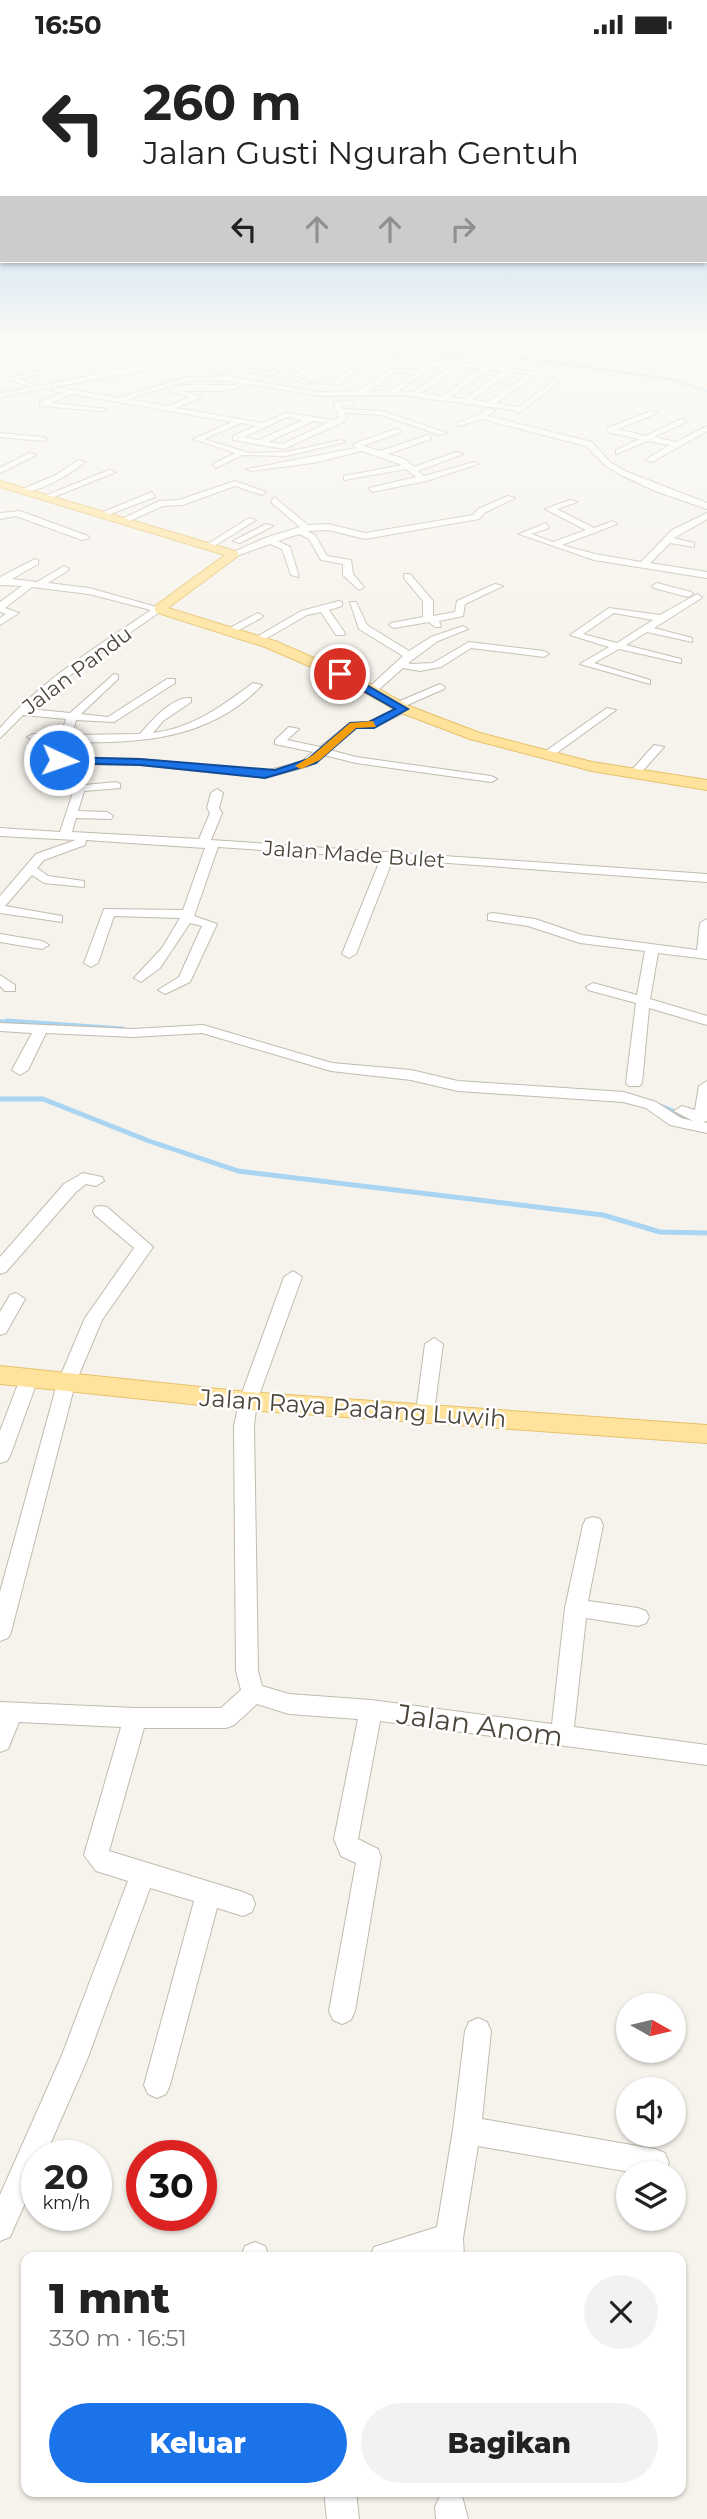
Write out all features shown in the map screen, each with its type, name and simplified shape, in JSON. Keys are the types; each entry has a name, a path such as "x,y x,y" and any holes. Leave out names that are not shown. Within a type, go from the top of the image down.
{"main road":[{"path":"0,484 234,554"},
{"name":"Jalan Pandu","path":"160,610 234,554"},
{"path":"160,610 258,639 372,690 400,707 547,755 634,774 707,785"},
{"name":"Jalan Raya Padang Luwih","path":"0,1375 248,1401 707,1434"}],"street":[{"path":"0,471 31,455"},
{"path":"216,466 237,455"},
{"path":"288,455 301,463"},
{"path":"251,469 337,455"},
{"path":"386,455 410,468 421,478"},
{"path":"347,478 410,468 455,455"},
{"path":"600,455 604,461 626,475 707,506"},
{"path":"649,460 656,455"},
{"path":"24,490 59,477 81,462"},
{"path":"372,490 474,464"},
{"path":"46,497 112,471"},
{"path":"122,521 162,503 180,503 235,483 262,492"},
{"path":"102,514 152,495"},
{"path":"234,554 302,529 320,526 368,539 396,536 476,516 481,511 511,498"},
{"path":"274,500 312,537 324,558 348,562 348,575 359,587"},
{"path":"29,516 63,502"},
{"path":"573,502 550,508 592,530"},
{"path":"0,516 15,513 29,516 85,538"},
{"path":"569,518 588,513"},
{"path":"645,563 666,539 679,529 707,516"},
{"path":"216,547 252,520"},
{"path":"555,544 613,524"},
{"path":"379,525 396,536"},
{"path":"216,547 269,526"},
{"path":"546,526 523,534 594,557 645,563 707,576 697,597 580,667 646,681"},
{"path":"666,539 691,545"},
{"path":"268,541 286,547 296,575"},
{"path":"1,581 35,562"},
{"path":"0,608 34,584 64,569"},
{"path":"407,576 428,601 426,612 447,633"},
{"path":"1,581 97,593 160,610"},
{"path":"394,625 460,614 458,605 498,586"},
{"path":"657,586 697,597"},
{"path":"465,590 479,595"},
{"path":"258,639 304,613 340,604"},
{"path":"354,604 365,629 408,656"},
{"path":"0,608 14,613 0,622"},
{"path":"323,608 340,633"},
{"name":"Jalan Pandu","path":"0,735 22,712 100,650 160,610"},
{"path":"659,618 612,610 575,632 578,637 677,661"},
{"path":"231,630 258,616"},
{"path":"372,690 429,640 463,629"},
{"path":"645,629 688,640"},
{"path":"400,664 415,669 444,666 469,645 544,653"},
{"path":"114,677 72,717 59,759 62,762 140,762 265,775 305,764 354,725 371,725 440,687"},
{"path":"22,712 113,719 171,681"},
{"path":"33,737 143,738 173,733 197,725 257,685"},
{"path":"143,738 159,719 187,700"},
{"path":"547,755 611,710"},
{"path":"293,729 279,742 356,760 491,779"},
{"path":"634,774 658,747"},
{"path":"64,837 79,788 116,786"},
{"path":"141,978 156,964 188,916 216,813 213,808 217,793"},
{"path":"73,814 107,816"},
{"name":"Jalan Made Bulet","path":"0,832 388,855 707,878"},
{"path":"57,919 0,907 28,870 47,853 91,839"},
{"path":"349,954 388,855"},
{"path":"28,870 37,872 44,879 79,884"},
{"path":"91,963 109,912 188,916 210,924 185,979 165,990"},
{"path":"493,917 530,922 580,939 705,955 707,923"},
{"path":"0,938 42,945"},
{"path":"634,1083 652,948"},
{"path":"593,987 707,1021"},
{"path":"0,1027 142,1033 203,1029 331,1067 411,1075 458,1086 624,1097 651,1105 677,1122 707,1128"},
{"path":"20,1070 41,1029"},
{"path":"663,1102 701,1118 707,1086"},
{"path":"0,1268 70,1188 83,1178 96,1181"},
{"path":"0,1632 66,1384 94,1318 144,1247 101,1211"},
{"path":"0,1742 5,1712 135,1718 226,1718 253,1693 247,1671 243,1454 248,1401 293,1277"},
{"path":"0,1329 16,1299"},
{"path":"425,1412 434,1345"},
{"path":"0,1456 29,1379"},
{"path":"562,1736 576,1608 593,1525"},
{"path":"576,1608 638,1617"},
{"name":"Jalan Anom","path":"253,1693 289,1704 371,1710 707,1755"},
{"path":"342,2011 369,1857 349,1849 346,1839 371,1710"},
{"path":"135,1718 96,1855 105,1863 243,1904"},
{"path":"0,2227 74,2060 143,1874"},
{"path":"157,2085 208,1894"},
{"path":"420,2252 449,2248 467,2130 478,2031"},
{"path":"467,2130 644,2161"},
{"path":"341,2497 343,2519"}],"waterway":[{"path":"0,1021 34,1023"},
{"path":"7,1021 123,1029"},
{"path":"0,1099 43,1099 149,1141 238,1171 603,1215 660,1232 707,1233"},
{"path":"660,1106 675,1112 687,1122"}],"slow traffic":[{"path":"301,766 317,758 354,725 373,724"}],"route":[{"path":"59,760 140,762 265,775 277,773 317,758 354,725 371,725 403,709 340,674"}]}
